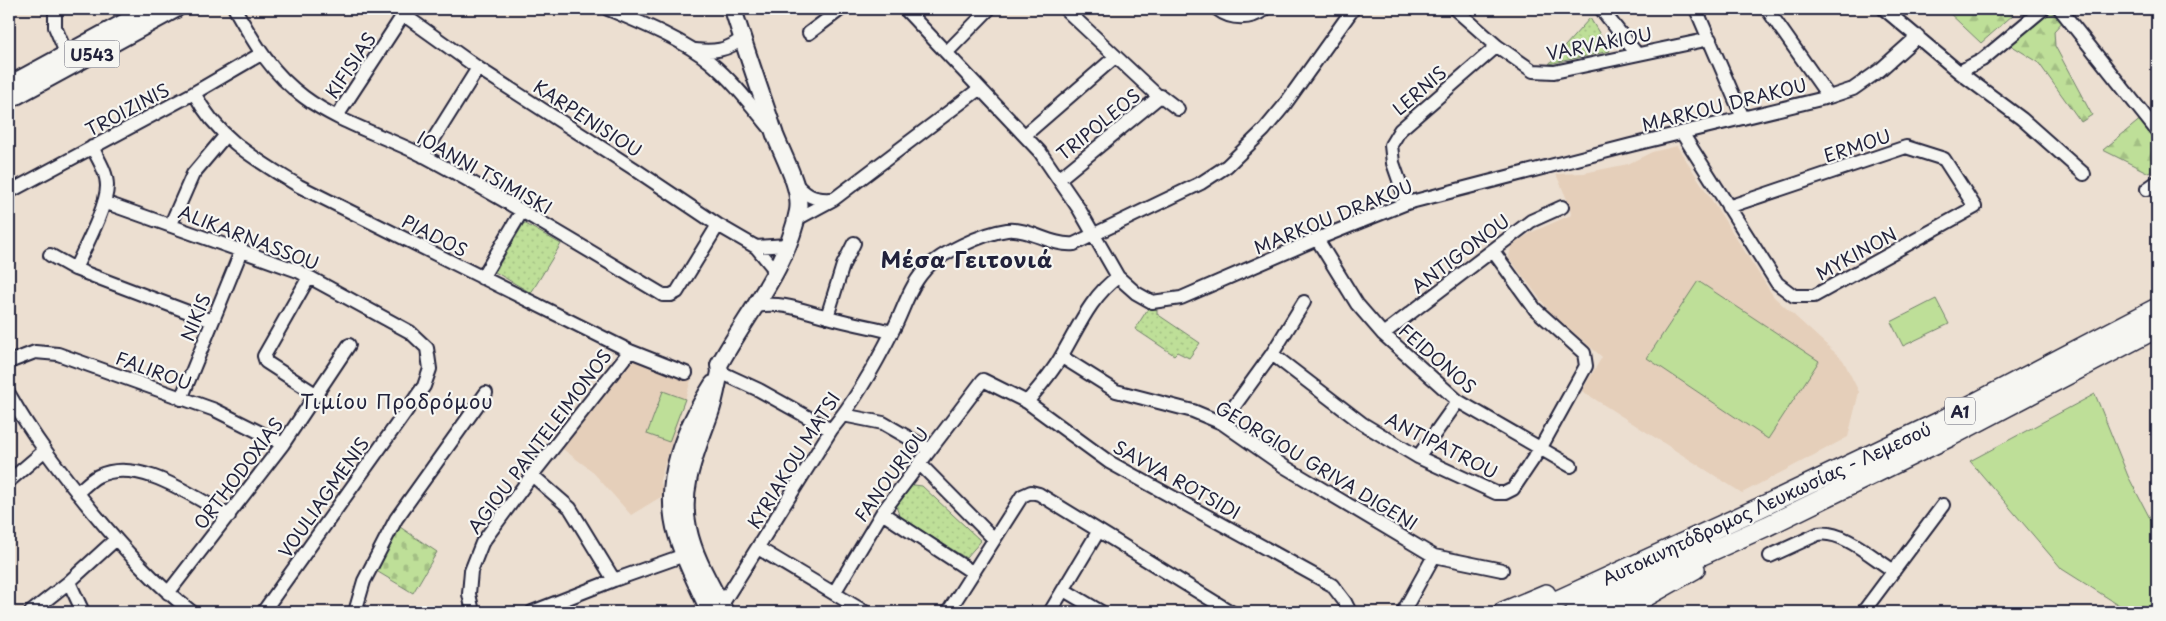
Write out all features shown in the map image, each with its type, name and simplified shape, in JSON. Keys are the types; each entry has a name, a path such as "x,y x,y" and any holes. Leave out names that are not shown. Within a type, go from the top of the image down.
{"highway":[{"name":"Αυτοκινητόδρομος Λευκωσίας - Λεμεσού","path":"1532,612 1759,508 1939,422 2157,308"},
{"name":"Αυτοκινητόδρομος Λευκωσίας - Λεμεσού","path":"1575,612 1767,526 1949,437 2157,328"},
{"path":"1503,612 1759,508"},
{"path":"1619,612 1662,590 1767,526"}],"main road":[{"name":"U543","path":"9,85 149,9"},
{"name":"U543","path":"9,100 176,9"},
{"path":"719,610 676,533 671,501 674,474 681,446 696,410 720,372 726,367 748,329 754,311 787,245 798,209 794,181 776,136 733,9"}],"street":[{"path":"55,9 55,27 66,53"},
{"name":"IOANNI TSIMISKI","path":"235,9 261,54 284,80 305,98 337,116 423,156 522,211 663,295 671,295 677,292 718,226"},
{"path":"608,9 692,49 709,61 731,80 776,136"},
{"path":"809,33 841,9"},
{"name":"MARKOU DRAKOU","path":"905,9 947,52 979,89 1025,135 1060,179 1118,277 1152,302 1181,298 1317,239 1407,203 1829,97 1852,89 1873,75 1918,36"},
{"path":"947,52 989,9"},
{"path":"1065,9 1159,97 1161,96 1178,109"},
{"path":"1217,9 1236,18 1252,17 1265,9"},
{"name":"KYRIAKOU MATSI","path":"719,610 831,430 843,415 892,332 923,272 934,260 1006,230 1028,232 1063,245 1074,244 1201,183 1227,166 1264,130 1283,107 1353,9"},
{"name":"VARVAKIOU","path":"1455,9 1497,46 1533,71 1554,72 1710,39"},
{"path":"1601,9 1637,54"},
{"path":"1696,9 1743,118"},
{"path":"1768,9 1829,97"},
{"path":"1959,72 1982,60 2043,9"},
{"path":"2060,9 2157,131"},
{"path":"1888,10 1959,72 2022,119 2084,174"},
{"name":"KARPENISIOU","path":"406,12 478,68 636,170 718,226 756,247 775,270"},
{"name":"KIFISIAS","path":"337,116 406,12"},
{"path":"692,49 710,51 724,49 734,46 742,38"},
{"name":"LERNIS","path":"1407,203 1393,164 1392,154 1392,145 1400,130 1497,46"},
{"name":"TROIZINIS","path":"9,192 194,93 261,54"},
{"path":"1025,135 1115,57"},
{"path":"423,156 478,68"},
{"path":"795,220 834,199 979,89"},
{"name":"PIADOS","path":"194,93 212,121 225,136 262,164 299,186 630,351 686,373"},
{"name":"TRIPOLEOS","path":"1060,179 1159,97"},
{"name":"MYKINON","path":"1682,133 1777,283 1794,296 1814,296 1974,207"},
{"path":"171,224 194,174 225,136"},
{"path":"75,269 104,202 107,186 104,170 92,147"},
{"name":"ERMOU","path":"1728,207 1906,147 1944,159 1974,207"},
{"path":"794,181 804,193 816,200 834,199"},
{"name":"ALIKARNASSOU","path":"104,202 298,270 410,332 427,348"},
{"name":"ANTIGONOU","path":"1383,334 1531,221 1562,207"},
{"path":"482,278 522,211"},
{"name":"FEIDONOS","path":"1317,239 1357,304 1383,334 1458,401 1571,466"},
{"path":"827,317 843,265 854,243"},
{"path":"756,247 787,245"},
{"name":"NIKIS","path":"181,399 242,249"},
{"path":"1493,251 1536,308 1584,353 1586,366 1540,449"},
{"path":"50,255 75,269 212,321"},
{"path":"309,277 264,356 266,362 317,395"},
{"path":"1027,402 1062,357 1080,322 1108,284 1118,277"},
{"path":"1222,423 1272,354 1304,302"},
{"path":"754,311 769,304 791,307 892,332"},
{"name":"ORTHODOXIAS","path":"168,593 283,444 349,345"},
{"name":"VOULIAGMENIS","path":"263,612 424,386 430,369 427,348"},
{"name":"AGIOU PANTELEIMONOS","path":"473,612 470,594 471,571 482,543 532,475 630,351"},
{"name":"FALIROU","path":"9,362 36,352 58,354 215,410 283,444"},
{"name":"ANTIPATROU","path":"1272,354 1363,424 1418,457 1496,493 1505,493 1512,489 1540,449"},
{"name":"GEORGIOU GRIVA DIGENI","path":"1062,357 1116,391 1193,411 1222,423 1285,467 1434,556 1502,570"},
{"path":"720,372 759,390 831,430"},
{"name":"SAVVA ROTSIDI","path":"982,380 1027,402 1109,462 1332,585 1346,602 1350,612"},
{"name":"FANOURIOU","path":"834,593 882,513 982,380"},
{"path":"355,612 364,581 396,519 486,393"},
{"path":"9,394 12,410 115,540 168,593 192,612"},
{"path":"1418,457 1458,401"},
{"path":"843,415 884,423 930,450"},
{"path":"9,481 44,451"},
{"path":"919,463 994,539"},
{"path":"77,493 97,476 117,471 136,472 154,476 229,516"},
{"path":"532,475 570,508 614,580"},
{"path":"948,612 1022,496 1031,492 1039,494 1231,612"},
{"path":"1864,612 1943,505"},
{"path":"882,513 972,572"},
{"path":"1050,612 1098,532"},
{"path":"1770,556 1818,534 1826,533 1844,538 1894,571"},
{"path":"31,612 69,582 115,540"},
{"path":"758,548 865,612"},
{"path":"532,612 614,580 689,554"},
{"path":"1402,612 1434,556"},
{"path":"69,582 83,612"},
{"path":"1064,590 1101,612"}],"shaded area":[{"path":"1677,146 1774,297 1843,360 1859,392 1848,437 1742,493 1582,391 1602,357 1550,312 1509,258 1511,246 1532,232 1571,215 1569,204 1556,174 1584,173 1628,164 1652,152"},
{"path":"637,356 692,377 660,480 664,495 631,515 591,470 560,447"}],"green space":[{"path":"1945,9 2008,9 2013,15 1981,43"},
{"path":"2049,12 2065,19 2054,31 2055,46 2092,115 2081,122 2038,62 2009,44 2040,16"},
{"path":"1590,18 1610,51 1549,64"},
{"path":"2142,118 2157,137 2157,166 2149,173 2103,150"},
{"path":"524,223 561,244 531,293 495,272"},
{"path":"1698,281 1819,361 1768,439 1647,358"},
{"path":"1936,299 1949,324 1903,346 1891,322"},
{"path":"1149,307 1157,308 1157,314 1200,343 1189,358 1177,352 1174,355 1135,329"},
{"path":"663,391 685,399 669,442 647,434"},
{"path":"2095,394 2128,476 2157,532 2157,612 2130,612 2062,569 1970,461"},
{"path":"907,484 922,486 981,541 966,558 900,517 895,504"},
{"path":"397,525 437,552 413,593 373,569"}],"district":[{"name":"Μέσα Γειτονιά","path":"967,258"},
{"name":"Τιμίου Προδρόμου","path":"397,401"}]}
